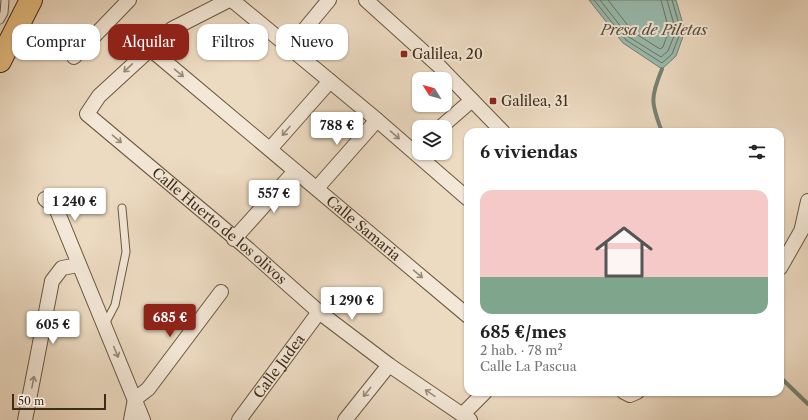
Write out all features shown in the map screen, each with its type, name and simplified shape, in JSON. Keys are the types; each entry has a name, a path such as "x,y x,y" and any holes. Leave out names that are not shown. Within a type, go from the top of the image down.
{"main road":[{"path":"0,61 31,0"}],"street":[{"path":"100,31 129,0"},
{"path":"182,24 229,0"},
{"path":"232,0 276,36"},
{"path":"309,24 329,0"},
{"path":"366,0 438,65 499,128"},
{"name":"Calle Huerto de los olivos","path":"136,60 99,96 87,114 319,312 389,365 466,417"},
{"name":"Calle Samaria","path":"163,60 464,313"},
{"path":"305,60 377,120 412,146"},
{"path":"270,149 330,81"},
{"path":"449,120 472,100"},
{"path":"317,188 377,120"},
{"path":"427,160 464,195"},
{"path":"234,239 295,171"},
{"path":"45,199 56,208 78,265 143,420"},
{"path":"784,261 805,224 808,201"},
{"path":"25,420 52,281 62,268 78,265"},
{"path":"131,420 135,399 148,390 221,292"},
{"name":"Calle Judea","path":"239,420 319,312"},
{"path":"345,420 389,365"},
{"path":"466,417 482,396"}],"lane":[{"path":"0,20 4,13 5,0"},
{"path":"104,326 115,305 126,252 122,208"}],"water":[{"name":"Presa de Piletas","path":"589,0 676,0 685,31 676,56 662,69 623,43"}],"waterway":[{"path":"661,128 653,100 655,87 662,69"},
{"path":"784,381 808,404"}],"place":[{"name":"Galilea, 20","path":"404,54"},
{"name":"Galilea, 31","path":"493,101"}]}
